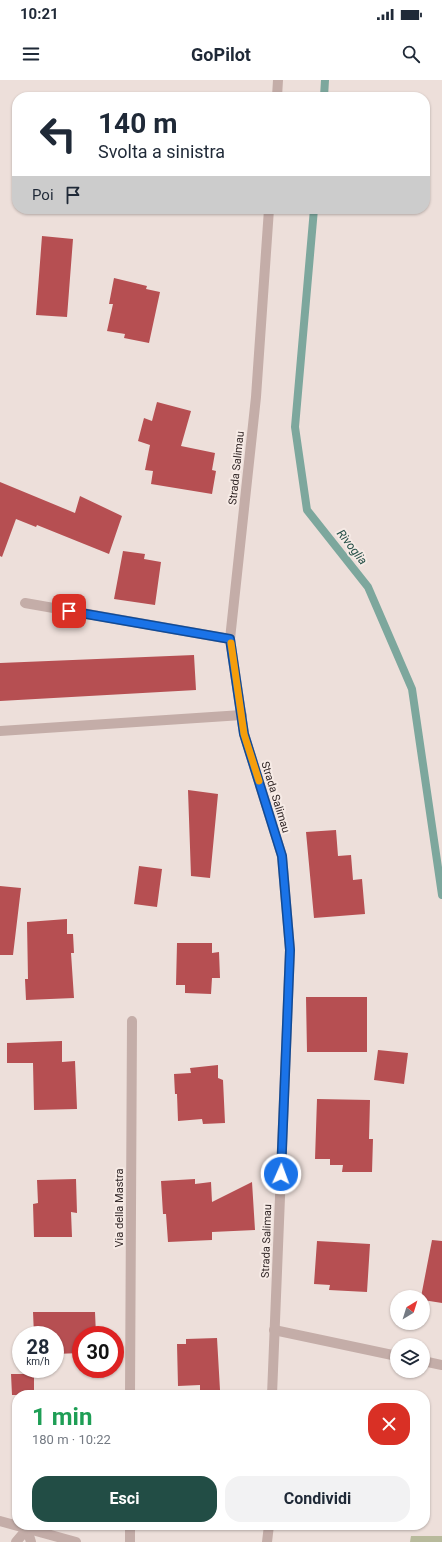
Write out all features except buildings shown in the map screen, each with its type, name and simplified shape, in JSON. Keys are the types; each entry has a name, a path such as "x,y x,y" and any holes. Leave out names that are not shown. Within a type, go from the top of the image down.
{"street":[{"path":"277,92 278,80"},
{"name":"Strada Salimau","path":"269,214 256,398 230,639 244,734 282,856 290,950 272,1390"},
{"path":"25,603 230,639"},
{"path":"0,730 242,715"},
{"name":"Via della Mastra","path":"130,1390 132,1021"},
{"path":"274,1330 390,1355"},
{"path":"430,1362 442,1365"},
{"path":"0,1521 12,1524"},
{"path":"16,1542 27,1530"},
{"path":"28,1530 31,1542"},
{"path":"32,1530 76,1542"},
{"path":"130,1530 130,1542"},
{"path":"267,1542 268,1530"}],"green space":[{"path":"411,1536 442,1536 442,1542 410,1542"}],"waterway":[{"name":"Rivoglia","path":"324,92 325,80"},
{"name":"Rivoglia","path":"314,214 295,427 307,510 368,587 412,689 442,895"}],"slow traffic":[{"path":"231,643 244,734 259,781"}],"route":[{"path":"69,611 230,639 244,734 282,856 290,950 281,1174"}]}
